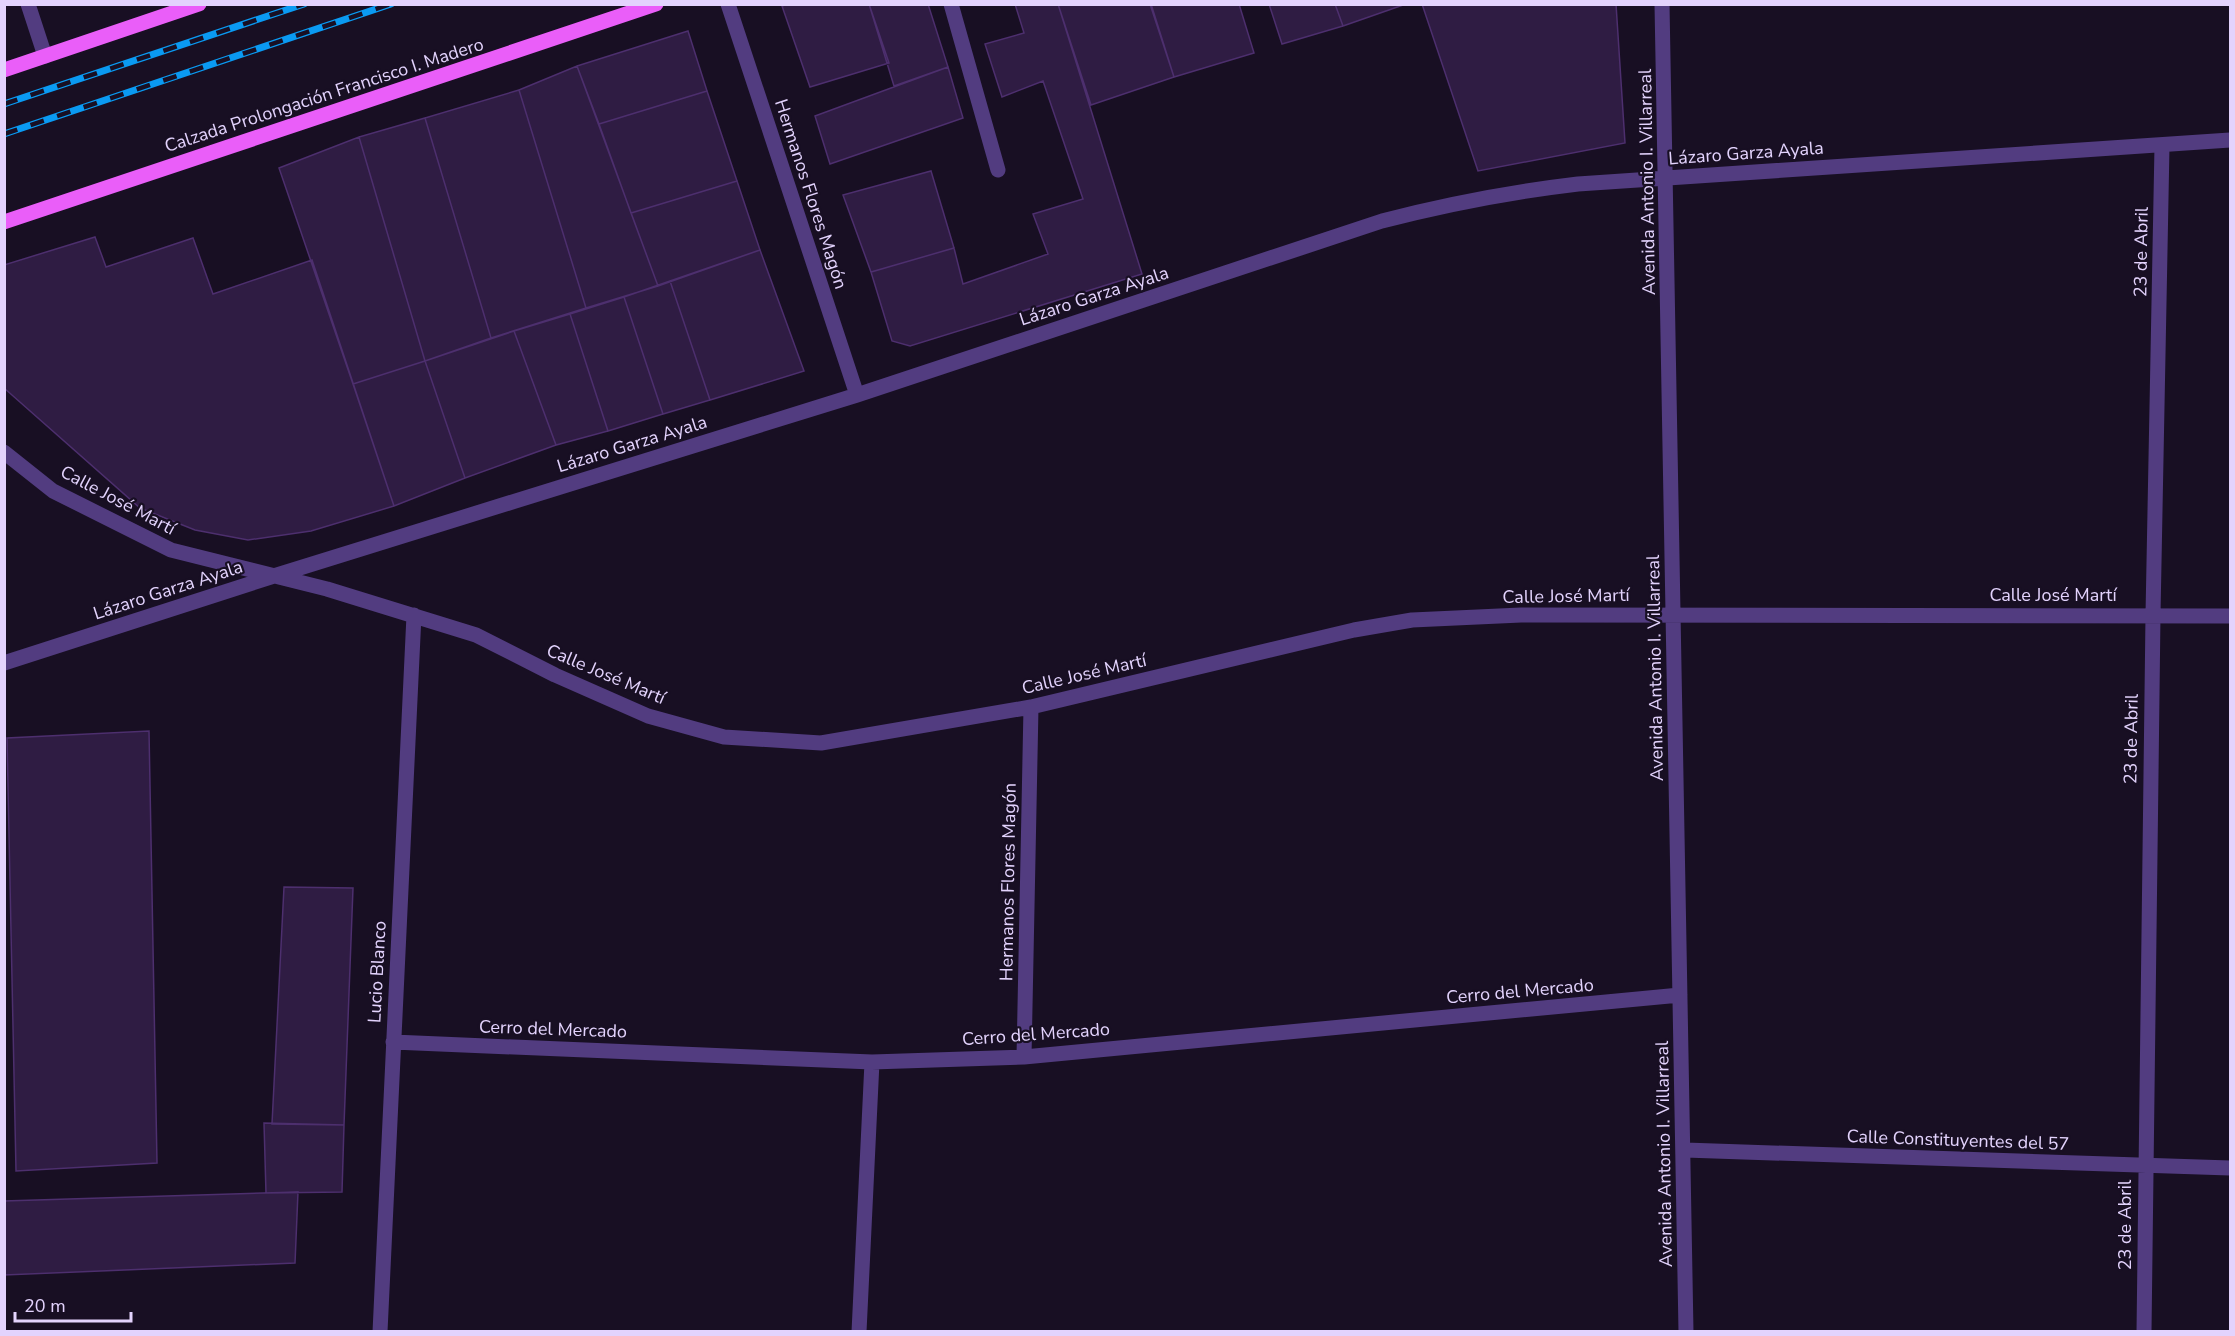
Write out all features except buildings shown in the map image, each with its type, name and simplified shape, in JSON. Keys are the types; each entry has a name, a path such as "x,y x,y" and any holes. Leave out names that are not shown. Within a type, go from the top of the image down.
{"main road":[{"path":"4,70 199,4"},
{"name":"Calzada Prolongación Francisco I. Madero","path":"4,222 656,4"}],"street":[{"path":"28,4 45,56"},
{"name":"Hermanos Flores Magón","path":"728,4 857,395"},
{"path":"951,4 998,170"},
{"name":"Avenida Antonio I. Villarreal","path":"1662,4 1667,177 1680,995 1685,1150 1686,1332"},
{"name":"Lázaro Garza Ayala","path":"4,663 277,575 857,395 1382,221 1503,192 1667,177 2230,140"},
{"name":"23 de Abril","path":"2144,1332 2144,1166 2162,146"},
{"name":"Calle José Martí","path":"4,452 53,491 171,550 277,575 476,635 555,675 648,716 724,737 821,743 1031,707 1354,630 1412,620 1521,615 2230,616"},
{"name":"Lucio Blanco","path":"380,1332 414,615"},
{"name":"Hermanos Flores Magón","path":"1024,1058 1031,707"},
{"name":"Cerro del Mercado","path":"393,1042 872,1062 1024,1058 1680,995"},
{"path":"858,1332 872,1062"},
{"name":"Calle Constituyentes del 57","path":"1685,1150 2230,1168"}],"railway":[{"path":"4,104 304,4"},
{"path":"4,134 391,4"}]}
